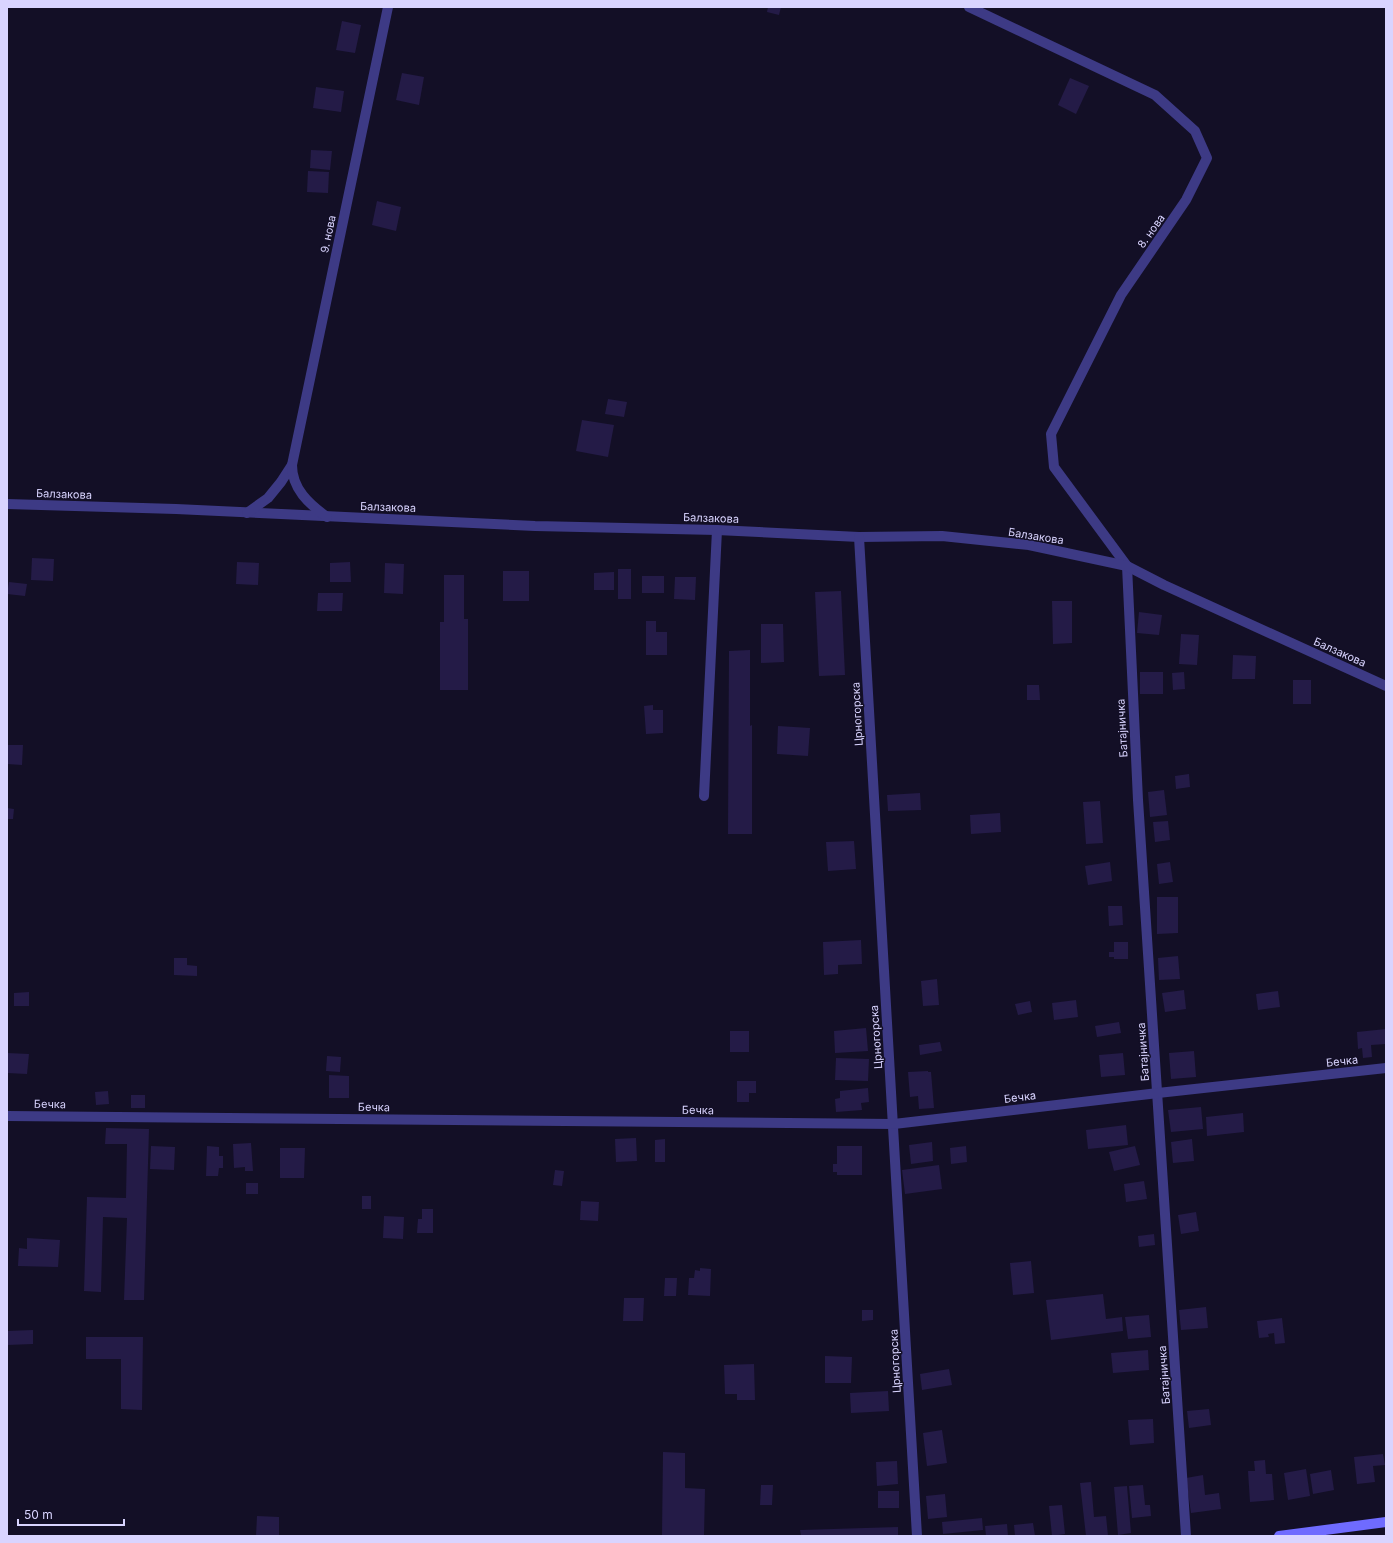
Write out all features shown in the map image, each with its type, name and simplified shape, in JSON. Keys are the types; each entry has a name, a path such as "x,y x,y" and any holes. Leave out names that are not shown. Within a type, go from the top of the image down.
{"main road":[{"path":"1279,1536 1386,1522"}],"street":[{"name":"9. нова","path":"328,517 313,507 303,497 292,474 292,465 388,7"},
{"name":"8. нова","path":"969,7 1155,95 1195,131 1207,158 1186,200 1121,295 1051,434 1054,468 1127,566"},
{"name":"9. нова","path":"247,513 268,498 292,465"},
{"name":"Балзакова","path":"7,504 176,509 535,526 717,530 859,537 942,536 1029,545 1127,566 1164,585 1386,686"},
{"path":"704,796 717,530"},
{"name":"Црногорска","path":"859,537 917,1536"},
{"name":"Батајничка","path":"1127,566 1138,800 1186,1536"},
{"name":"Бечка","path":"7,1116 894,1124 1386,1068"}],"building":[{"path":"768,7 781,7 779,15 767,12"},
{"path":"342,21 361,25 355,53 336,50"},
{"path":"402,73 424,77 419,105 396,100"},
{"path":"1070,78 1089,86 1076,114 1058,105"},
{"path":"316,87 344,91 341,112 313,108"},
{"path":"311,150 332,151 330,170 310,168"},
{"path":"308,171 329,172 328,193 307,192"},
{"path":"377,201 401,207 396,231 372,225"},
{"path":"608,399 627,402 624,417 605,414"},
{"path":"582,420 614,425 608,457 576,451"},
{"path":"32,558 54,559 53,581 31,580"},
{"path":"237,562 259,563 258,585 236,584"},
{"path":"350,562 351,582 330,582 330,563"},
{"path":"385,563 404,564 403,594 384,593"},
{"path":"618,569 631,569 631,599 618,599"},
{"path":"503,571 529,571 529,601 503,601"},
{"path":"614,572 614,590 594,590 594,573"},
{"path":"444,575 464,575 464,619 468,619 468,690 440,690 440,622 444,622"},
{"path":"642,576 664,576 664,593 642,593"},
{"path":"675,577 696,577 695,600 674,599"},
{"path":"9,582 27,584 25,596 7,594"},
{"path":"841,591 845,675 819,676 815,592"},
{"path":"318,593 343,593 342,611 317,611"},
{"path":"1052,601 1072,601 1072,643 1053,644"},
{"path":"1139,612 1162,615 1159,635 1137,633"},
{"path":"646,621 656,621 656,632 667,632 667,655 646,655"},
{"path":"761,624 783,624 784,662 761,663"},
{"path":"1181,634 1199,635 1197,665 1179,664"},
{"path":"750,650 752,834 728,834 729,651"},
{"path":"1233,655 1256,656 1255,679 1232,679"},
{"path":"1140,672 1163,672 1163,694 1140,694"},
{"path":"1184,672 1185,689 1173,690 1172,673"},
{"path":"1293,680 1311,680 1311,704 1293,704"},
{"path":"1027,685 1039,685 1040,700 1027,700"},
{"path":"653,705 653,710 663,710 663,733 646,734 644,706"},
{"path":"778,726 810,728 808,756 777,754"},
{"path":"7,745 23,745 22,765 7,764"},
{"path":"1189,774 1190,787 1176,789 1175,776"},
{"path":"1164,790 1167,815 1150,817 1148,792"},
{"path":"920,793 921,810 888,811 887,795"},
{"path":"1100,801 1103,843 1086,844 1083,802"},
{"path":"7,808 14,809 13,819 7,819"},
{"path":"1000,813 1001,832 971,834 970,815"},
{"path":"1168,821 1170,840 1155,842 1153,822"},
{"path":"854,841 856,869 828,871 826,842"},
{"path":"1110,862 1112,881 1088,885 1085,866"},
{"path":"1170,862 1173,882 1159,884 1157,864"},
{"path":"1157,897 1178,897 1178,933 1157,934"},
{"path":"1108,906 1122,906 1123,925 1109,926"},
{"path":"861,940 862,964 838,965 838,974 824,975 823,942"},
{"path":"1114,942 1128,942 1128,959 1114,959 1114,957 1109,957 1109,952 1114,952"},
{"path":"1178,956 1180,979 1159,980 1158,958"},
{"path":"174,958 187,958 187,965 197,966 197,976 174,975"},
{"path":"937,979 939,1005 923,1006 921,981"},
{"path":"1184,990 1186,1009 1165,1012 1162,993"},
{"path":"1278,991 1280,1007 1258,1010 1256,994"},
{"path":"29,992 29,1006 14,1006 14,993"},
{"path":"1076,1000 1078,1017 1054,1020 1052,1003"},
{"path":"1030,1001 1032,1012 1018,1015 1015,1004"},
{"path":"1119,1022 1121,1033 1097,1037 1095,1026"},
{"path":"866,1028 868,1051 835,1053 834,1031"},
{"path":"1386,1029 1386,1044 1371,1045 1372,1057 1363,1058 1362,1048 1358,1049 1357,1032"},
{"path":"730,1031 749,1031 749,1052 730,1052"},
{"path":"940,1042 942,1051 920,1055 919,1045"},
{"path":"1194,1051 1196,1077 1171,1079 1169,1053"},
{"path":"7,1053 29,1054 27,1074 7,1073"},
{"path":"1123,1053 1125,1075 1101,1077 1099,1055"},
{"path":"327,1056 341,1057 340,1072 326,1071"},
{"path":"836,1058 869,1059 868,1081 835,1080"},
{"path":"908,1072 931,1072 934,1108 919,1109 918,1096 910,1097"},
{"path":"329,1075 349,1076 349,1098 329,1098"},
{"path":"737,1081 756,1081 756,1093 749,1093 749,1102 737,1102"},
{"path":"868,1088 869,1102 861,1103 862,1110 836,1112 835,1099 840,1098 840,1091"},
{"path":"108,1091 109,1104 96,1105 95,1092"},
{"path":"131,1095 145,1095 145,1108 131,1108"},
{"path":"1201,1107 1203,1129 1171,1132 1168,1110"},
{"path":"1243,1113 1244,1132 1207,1136 1206,1117"},
{"path":"1126,1125 1128,1145 1088,1149 1086,1130"},
{"path":"106,1128 149,1129 144,1300 124,1300 127,1218 103,1217 101,1292 84,1291 87,1197 126,1198 127,1144 105,1144"},
{"path":"636,1138 637,1161 616,1162 615,1139"},
{"path":"665,1139 665,1162 655,1162 655,1140"},
{"path":"1192,1139 1194,1161 1173,1163 1171,1142"},
{"path":"932,1142 933,1161 911,1164 909,1145"},
{"path":"251,1143 253,1171 245,1171 245,1167 234,1168 233,1144"},
{"path":"151,1146 175,1147 174,1170 150,1169"},
{"path":"207,1146 219,1147 219,1156 223,1156 223,1168 219,1168 218,1176 206,1176"},
{"path":"837,1146 862,1146 862,1175 837,1175 837,1172 833,1172 833,1164 837,1164"},
{"path":"966,1146 967,1162 951,1164 950,1148"},
{"path":"1135,1146 1140,1165 1114,1171 1109,1152"},
{"path":"280,1148 305,1148 304,1178 280,1178"},
{"path":"939,1165 942,1189 905,1194 902,1170"},
{"path":"555,1170 564,1171 562,1186 553,1185"},
{"path":"1144,1181 1147,1199 1126,1202 1124,1184"},
{"path":"246,1183 258,1183 258,1194 246,1194"},
{"path":"362,1196 371,1196 371,1209 362,1209"},
{"path":"581,1201 599,1202 598,1221 580,1220"},
{"path":"422,1209 433,1209 433,1233 417,1233 418,1219 422,1219"},
{"path":"1196,1212 1199,1231 1181,1234 1178,1215"},
{"path":"384,1216 404,1217 403,1239 383,1238"},
{"path":"1154,1234 1155,1245 1139,1247 1138,1236"},
{"path":"27,1238 60,1240 58,1267 18,1266 19,1248 27,1249"},
{"path":"1031,1261 1034,1293 1013,1295 1010,1263"},
{"path":"700,1268 711,1269 710,1296 688,1295 689,1278 694,1278 695,1270 700,1271"},
{"path":"665,1278 677,1278 676,1296 664,1296"},
{"path":"1103,1294 1106,1319 1122,1317 1123,1331 1051,1340 1046,1300"},
{"path":"624,1298 644,1298 643,1321 623,1321"},
{"path":"1206,1307 1208,1328 1181,1330 1179,1310"},
{"path":"862,1310 873,1310 873,1320 862,1321"},
{"path":"1149,1315 1151,1337 1128,1339 1125,1317"},
{"path":"1282,1318 1285,1343 1275,1344 1274,1333 1268,1334 1269,1337 1259,1338 1257,1321"},
{"path":"33,1330 33,1344 7,1345 7,1331"},
{"path":"86,1337 143,1337 142,1410 121,1409 121,1359 86,1359"},
{"path":"1148,1350 1149,1370 1113,1373 1111,1353"},
{"path":"825,1356 852,1357 851,1383 825,1383"},
{"path":"754,1364 755,1400 737,1400 737,1394 725,1394 724,1365"},
{"path":"949,1369 952,1385 922,1390 920,1374"},
{"path":"888,1391 889,1411 851,1413 850,1393"},
{"path":"1209,1409 1211,1425 1189,1428 1187,1411"},
{"path":"1153,1419 1154,1443 1130,1445 1128,1420"},
{"path":"942,1430 947,1463 927,1466 923,1433"},
{"path":"663,1452 685,1453 685,1488 705,1489 704,1536 662,1536"},
{"path":"1383,1454 1385,1465 1373,1466 1375,1482 1357,1484 1354,1457"},
{"path":"1265,1460 1266,1474 1272,1474 1274,1500 1250,1502 1248,1471 1255,1471 1254,1461"},
{"path":"897,1461 898,1484 877,1486 876,1462"},
{"path":"1306,1469 1310,1496 1288,1500 1284,1473"},
{"path":"1331,1470 1334,1490 1313,1494 1310,1474"},
{"path":"1203,1475 1205,1495 1219,1493 1221,1509 1191,1513 1186,1478"},
{"path":"1091,1482 1094,1517 1106,1516 1108,1536 1086,1536 1080,1483"},
{"path":"761,1485 773,1485 772,1505 760,1505"},
{"path":"1143,1485 1145,1505 1150,1505 1151,1516 1132,1518 1129,1486"},
{"path":"1127,1486 1131,1533 1118,1535 1114,1487"},
{"path":"878,1491 899,1491 899,1508 878,1508"},
{"path":"945,1494 947,1517 928,1519 926,1496"},
{"path":"1062,1505 1065,1534 1052,1536 1049,1506"},
{"path":"257,1516 279,1517 279,1536 256,1536"},
{"path":"982,1518 983,1530 943,1534 942,1522"},
{"path":"1033,1523 1035,1536 1015,1536 1014,1525"},
{"path":"1007,1524 1008,1536 986,1536 985,1526"},
{"path":"898,1527 898,1536 801,1536 800,1530"}]}
